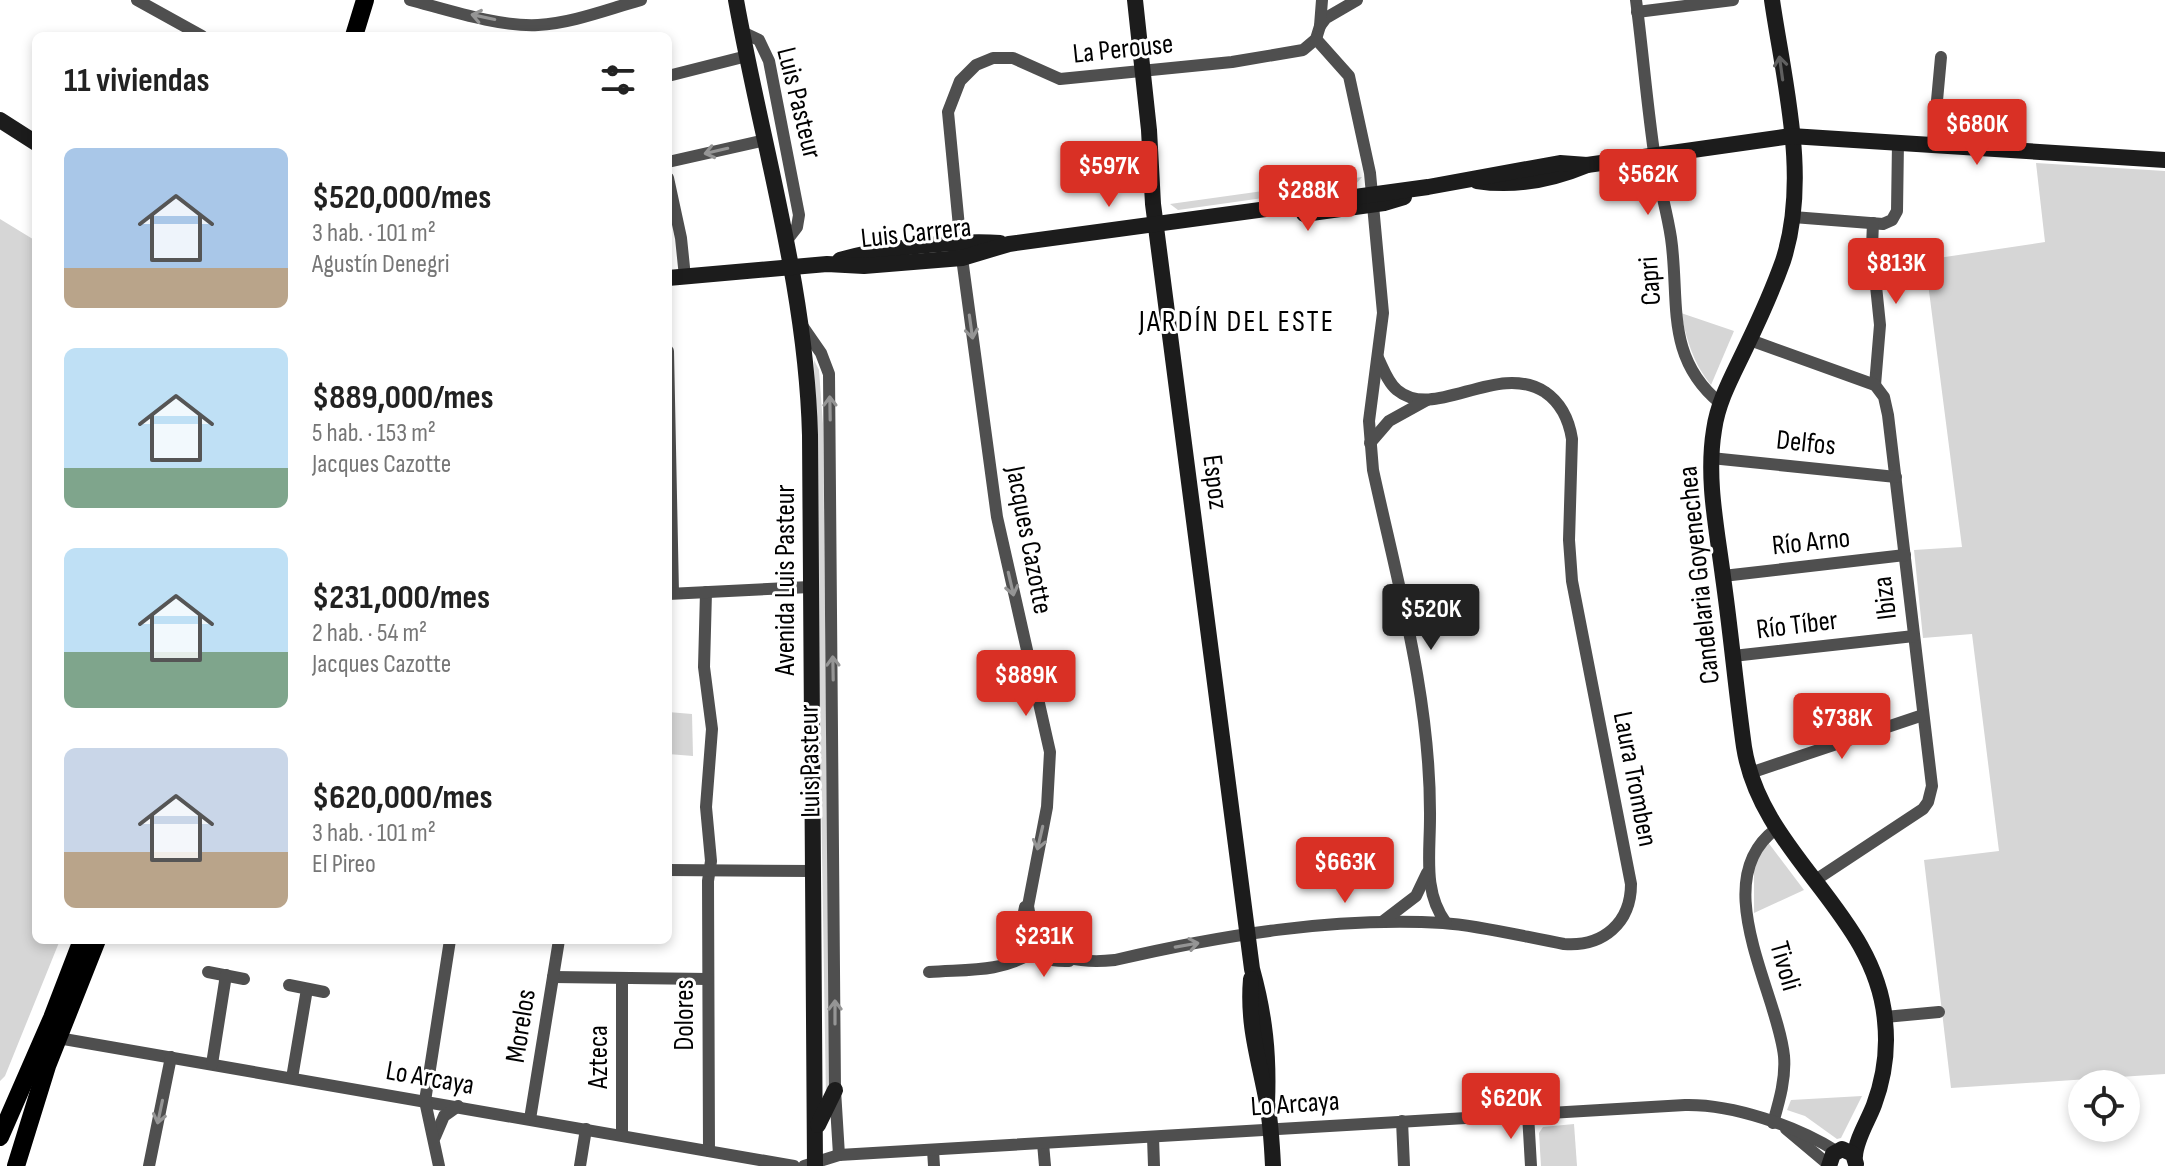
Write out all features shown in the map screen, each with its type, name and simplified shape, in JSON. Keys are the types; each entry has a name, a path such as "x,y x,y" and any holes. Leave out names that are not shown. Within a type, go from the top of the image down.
{"main road":[{"path":"355,32 365,0"},
{"path":"0,1137 80,944"},
{"path":"16,1166 58,1038 95,944"},
{"path":"0,1127 13,1110"},
{"path":"25,1166 28,1126"}],"street":[{"path":"137,0 195,32"},
{"path":"410,0 509,23 536,25 641,0"},
{"name":"Avenida Luis Pasteur","path":"736,0 803,327 809,408 816,1130 812,1165"},
{"name":"Espoz","path":"1135,0 1252,969 1248,1007 1267,1103 1273,1166"},
{"path":"1322,0 1316,39 1337,60 1353,85 1373,198 1383,313 1371,400 1370,443 1373,470 1423,702 1429,773 1432,899 1446,923"},
{"path":"1320,26 1335,11 1357,0"},
{"path":"1637,6 1733,0"},
{"name":"Candelaria Goyenechea","path":"1772,0 1796,175 1793,217 1783,260 1720,403 1711,458 1712,491 1750,773 1776,829 1852,931 1868,958 1879,987 1885,1017 1884,1070 1868,1120 1846,1160"},
{"name":"Capri","path":"1637,6 1654,156 1671,237 1675,308 1684,349 1699,381 1720,403"},
{"name":"Luis Pasteur","path":"742,32 759,40 769,61 799,215 797,227 787,240"},
{"name":"La Perouse","path":"961,251 948,112 953,93 967,73 985,60 1013,58 1060,79 1295,52 1303,50 1316,39"},
{"path":"672,75 747,56"},
{"path":"1933,144 1941,57"},
{"path":"0,120 32,140"},
{"name":"Luis Carrera","path":"672,278 827,264 864,266 1069,236 1104,239 1471,180 1502,185 1558,177 1587,165 1791,136 2165,160"},
{"path":"672,161 765,140"},
{"path":"1793,217 1888,223 1895,217 1898,142"},
{"path":"672,196 685,277"},
{"path":"1750,340 1875,385 1880,325 1872,247 1873,223"},
{"name":"Jacques Cazotte","path":"961,251 997,517 1050,752 1047,807 1021,928 1031,953"},
{"name":"Luis Pasteur","path":"803,327 821,353 829,374 835,1090 839,1155"},
{"path":"1378,358 1397,390 1430,399"},
{"name":"Laura Tromben","path":"1247,934 1382,922 1446,923 1564,944 1584,944 1608,933 1621,920 1629,902 1631,884 1572,581 1569,540 1572,439 1561,408 1536,387 1503,382 1430,399 1389,421 1370,443"},
{"name":"Ibiza","path":"1814,881 1911,818 1928,802 1932,786 1888,415 1884,397 1875,385"},
{"name":"Delfos","path":"1711,458 1896,477"},
{"name":"Río Arno","path":"1723,576 1905,555"},
{"path":"672,594 810,587"},
{"name":"Dolores","path":"706,592 704,667 712,729 706,807 710,870 709,1151"},
{"name":"Río Tíber","path":"1733,656 1914,636"},
{"path":"1750,773 1923,715"},
{"name":"Tivoli","path":"1773,1123 1784,1058 1753,946 1747,904 1750,864 1755,849 1776,829"},
{"path":"1382,922 1416,896 1429,866"},
{"path":"672,870 814,871"},
{"name":"Jacques Cazotte","path":"1030,884 1030,922 1049,947 1072,960"},
{"path":"929,972 1004,967 1031,953 1040,960 1115,960 1247,934"},
{"path":"439,1166 425,1101 449,944"},
{"name":"Morelos","path":"530,1119 558,944"},
{"path":"208,972 244,979"},
{"path":"212,1064 226,975"},
{"path":"553,977 708,979"},
{"name":"Azteca","path":"622,978 622,1135"},
{"path":"289,985 324,992"},
{"path":"292,1078 307,989"},
{"path":"1885,1017 1939,1012"},
{"name":"Lo Arcaya","path":"58,1038 794,1166"},
{"path":"149,1166 171,1057"},
{"path":"816,1130 835,1090"},
{"name":"Lo Arcaya","path":"812,1165 839,1155 1707,1105 1732,1109 1786,1129 1804,1132 1846,1160"},
{"path":"434,1140 444,1116 458,1106"},
{"path":"1528,1114 1531,1166"},
{"path":"1402,1121 1404,1166"},
{"path":"580,1166 586,1129"},
{"path":"1153,1137 1154,1166"},
{"path":"1043,1143 1045,1166"},
{"path":"933,1150 934,1166"}],"shaded area":[{"path":"2036,163 2165,171 2165,1074 2140,1076 2140,1070 2068,1070 2068,1080 1951,1088 1924,860 1999,851 1972,634 1923,638 1914,550 1962,547 1925,260 2045,242"},
{"path":"1362,177 1355,185 1178,210 1170,204"},
{"path":"0,219 32,239 32,944 58,944 5,1076 0,1081"},
{"path":"1681,313 1734,331 1711,385 1692,351"},
{"path":"814,360 819,370 823,425 830,1092 826,1099"},
{"path":"672,712 692,714 693,756 672,754"},
{"path":"1764,837 1804,890 1754,913 1754,868"},
{"path":"1862,1096 1841,1138 1837,1139 1805,1116 1787,1110 1791,1100"},
{"path":"1574,1124 1577,1166 1541,1166 1539,1133 1543,1127"}],"district":[{"name":"JARDÍN DEL ESTE","path":"1237,322"}]}
